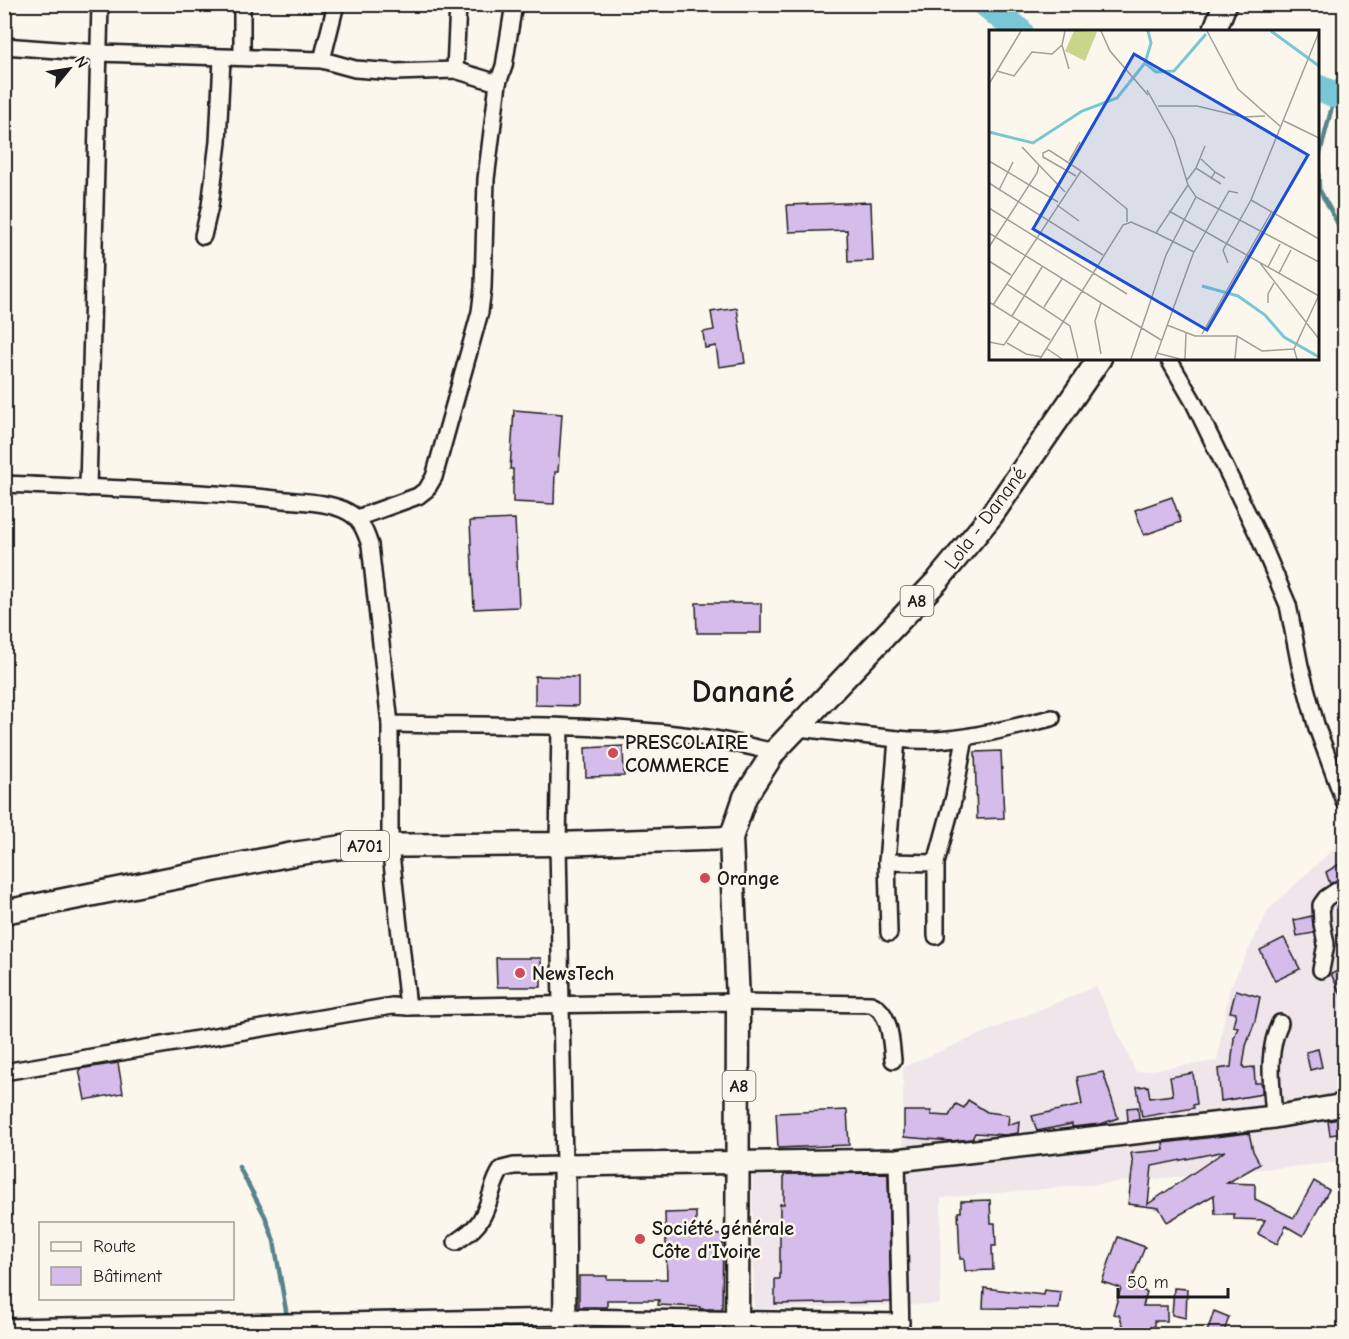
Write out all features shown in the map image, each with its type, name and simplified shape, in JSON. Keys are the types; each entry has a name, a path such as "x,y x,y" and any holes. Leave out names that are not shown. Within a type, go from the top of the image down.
{"main road":[{"path":"1215,29 1225,4"},
{"name":"Lola - Danané","path":"731,838 745,797 774,752 938,580 991,516 1099,360"},
{"name":"A701","path":"4,912 293,854 350,846 558,844 731,838"},
{"name":"A8","path":"731,838 738,1002 737,1327"}],"street":[{"path":"88,488 100,4"},
{"path":"242,4 242,57"},
{"path":"322,60 336,4"},
{"path":"454,70 458,4"},
{"path":"357,518 418,496 427,489 434,477 480,312 483,288 486,178 498,83 504,66 513,4"},
{"path":"4,46 98,53 322,60 355,69 396,72 454,70 498,83"},
{"path":"203,236 210,207 218,142 222,58"},
{"path":"1169,360 1192,401 1259,537 1288,605 1300,666 1317,728 1344,801"},
{"path":"4,484 289,501 328,505 347,511 357,518 363,526 369,545 390,724 390,845 408,1007"},
{"path":"798,728 914,741 965,738 1052,718"},
{"path":"390,724 560,727 708,738 774,752"},
{"path":"560,727 558,844 565,1326"},
{"path":"936,936 936,863 954,797 965,738"},
{"path":"889,933 887,862 897,739"},
{"path":"887,862 936,863"},
{"path":"1321,970 1326,944 1322,923 1322,905 1326,898 1344,886"},
{"path":"4,1072 392,1005 408,1007 738,1002 871,1004 881,1011 888,1026 894,1060"},
{"path":"1274,1118 1270,1068 1280,1023"},
{"path":"456,1242 481,1220 501,1169 514,1166 897,1160 1274,1118 1344,1105"},
{"path":"4,1327 901,1328 897,1160"}],"shaded area":[{"path":"1344,839 1344,1162 941,1198 940,1304 754,1309 752,1154 903,1149 903,1067 1096,986 1136,1072 1217,1061 1229,990 1269,909"}],"building":[{"path":"871,202 873,261 848,262 847,230 789,232 787,205"},
{"path":"737,308 745,363 719,367 716,346 705,348 703,332 714,330 711,312"},
{"path":"514,410 562,414 558,472 555,472 554,504 513,502 513,469 510,469"},
{"path":"1172,497 1181,522 1144,535 1135,510"},
{"path":"515,519 519,607 474,609 470,521"},
{"path":"696,603 761,603 761,633 697,633"},
{"path":"535,676 578,677 578,706 535,705"},
{"path":"623,746 624,776 586,777 585,748"},
{"path":"1001,751 1004,818 977,819 975,752"},
{"path":"1344,861 1344,876 1330,884 1326,872"},
{"path":"1312,916 1314,933 1297,936 1294,920"},
{"path":"1284,938 1300,969 1275,981 1260,950"},
{"path":"496,958 541,958 541,987 497,987"},
{"path":"1344,968 1344,1001 1331,974"},
{"path":"1236,990 1260,997 1246,1046 1243,1066 1244,1068 1254,1067 1255,1083 1262,1083 1262,1094 1221,1101 1218,1069 1231,1067 1234,1038 1238,1027 1233,1026 1236,1013 1230,1012"},
{"path":"1318,1049 1322,1067 1310,1070 1306,1052"},
{"path":"118,1063 123,1093 85,1100 79,1069"},
{"path":"1103,1072 1118,1118 1101,1124 1072,1127 1072,1124 1037,1131 1032,1116 1082,1105 1077,1077"},
{"path":"1193,1073 1197,1104 1193,1105 1194,1108 1142,1117 1137,1087 1148,1086 1150,1098 1173,1095 1170,1077"},
{"path":"968,1100 987,1112 1009,1115 1008,1125 1019,1121 1018,1133 1005,1135 975,1133 972,1139 951,1141 904,1137 904,1111 931,1111 931,1115 949,1116 956,1104 964,1108"},
{"path":"1138,1107 1139,1120 1128,1121 1127,1108"},
{"path":"847,1110 849,1145 778,1148 776,1113"},
{"path":"1344,1118 1344,1133 1330,1135 1328,1121"},
{"path":"1249,1133 1253,1151 1260,1164 1227,1183 1255,1184 1255,1199 1294,1218 1314,1181 1329,1190 1303,1236 1286,1226 1277,1244 1258,1234 1265,1220 1234,1219 1234,1214 1215,1214 1214,1195 1167,1222 1159,1208 1128,1204 1133,1164 1131,1153 1164,1150 1163,1143","holes":["1225,1151 1148,1204 1152,1166"]},
{"path":"888,1173 891,1302 775,1304 775,1279 780,1279 780,1204 784,1204 784,1174"},
{"path":"990,1200 991,1223 995,1223 996,1246 992,1246 993,1270 965,1271 964,1259 960,1259 958,1212 961,1212 961,1201"},
{"path":"696,1212 696,1234 723,1235 722,1309 658,1305 659,1300 607,1300 607,1307 579,1307 579,1276 607,1276 607,1279 667,1279 665,1213"},
{"path":"1118,1237 1145,1247 1129,1286 1147,1292 1143,1306 1167,1306 1167,1321 1154,1321 1154,1330 1140,1330 1142,1335 1127,1335 1119,1315 1113,1314 1121,1288 1102,1282"},
{"path":"984,1288 1043,1295 1044,1290 1061,1292 1059,1309 983,1308"},
{"path":"1174,1288 1187,1289 1186,1318 1172,1315"},
{"path":"1214,1311 1229,1317 1223,1335 1207,1332"},
{"path":"700,1329 714,1329 714,1335 700,1335"}],"waterway":[{"path":"986,4 1018,30"},
{"path":"1319,88 1335,95 1344,91"},
{"path":"1319,157 1335,95"},
{"path":"1319,189 1344,235"},
{"path":"239,1167 265,1216 274,1241 290,1334"}],"place":[{"name":"PRESCOLAIRE COMMERCE","path":"613,753"},
{"name":"Orange","path":"705,878"},
{"name":"NewsTech","path":"520,973"},
{"name":"Société générale Côte d'Ivoire","path":"640,1239"}],"district":[{"name":"Danané","path":"743,691"}]}
